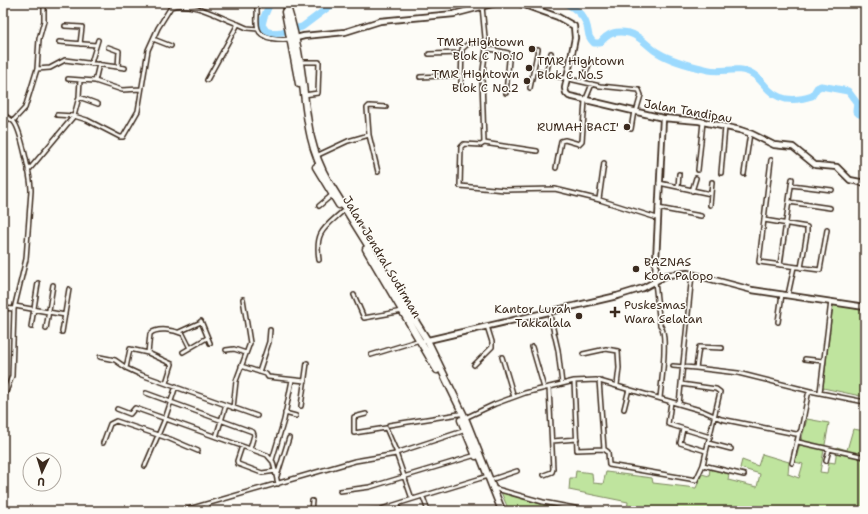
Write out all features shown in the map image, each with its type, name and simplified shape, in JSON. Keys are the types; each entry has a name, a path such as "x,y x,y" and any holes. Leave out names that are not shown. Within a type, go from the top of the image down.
{"highway":[{"name":"Jalan Jendral Sudirman","path":"282,3 290,26"},
{"name":"Jalan Jendral Sudirman","path":"286,3 304,95 308,130 316,156 328,180 423,341 462,417 488,478 498,511"},
{"name":"Jalan Jendral Sudirman","path":"298,62 306,137 316,165 332,195 403,312 423,341"},
{"name":"Jalan Jendral Sudirman","path":"462,417 476,455 493,488 502,511"}],"street":[{"path":"13,121 25,108 36,69 39,39 44,21 44,3"},
{"path":"263,3 256,4 258,29 260,33 274,39 292,36 340,33 380,21 454,14 496,3"},
{"path":"519,3 558,17 574,26 575,38 566,78"},
{"path":"57,115 74,116 87,120 122,137 138,111 148,50 171,7 174,5 203,8 247,28 258,29"},
{"path":"482,6 486,42 482,78 484,143"},
{"path":"208,80 238,24"},
{"path":"65,26 82,26 80,44"},
{"path":"153,39 171,46"},
{"path":"92,63 98,40"},
{"path":"59,42 96,45"},
{"path":"461,83 462,53 465,46 469,43 486,42"},
{"path":"108,47 119,51 118,67"},
{"path":"486,48 508,53 509,60 506,94"},
{"path":"530,88 538,49"},
{"path":"430,54 462,53"},
{"path":"546,74 551,53"},
{"path":"36,69 50,68 64,60 125,68"},
{"path":"298,62 319,62 318,93 304,95"},
{"path":"583,82 590,62"},
{"path":"95,81 99,64"},
{"path":"534,71 592,84 640,91 641,95 631,129"},
{"path":"420,77 461,75"},
{"name":"Jalan Tandipau","path":"566,78 566,93 569,96 663,118 703,122 750,133 770,144 792,147 815,165 837,166 850,180 865,183"},
{"path":"68,79 95,81 116,89 141,89"},
{"path":"28,171 74,116 80,80"},
{"path":"556,168 561,141 565,140 579,144 582,140 585,100 592,84"},
{"path":"78,97 98,104"},
{"path":"378,172 369,135 367,108 369,106 386,107"},
{"path":"3,115 13,121 19,131 31,191 26,259 15,308 12,376 3,400"},
{"path":"660,398 664,334 660,325 655,281 658,183 663,118"},
{"path":"698,170 703,122"},
{"path":"721,173 725,127"},
{"path":"744,174 750,133"},
{"path":"316,156 348,141 369,135"},
{"path":"537,151 484,143 481,145 464,144 460,147 460,186 509,190 552,188 599,200 657,218"},
{"path":"771,160 759,261 762,263 821,269 828,230"},
{"path":"599,200 604,163"},
{"path":"678,187 680,174"},
{"path":"692,191 696,178"},
{"path":"780,265 792,178"},
{"path":"710,206 712,182"},
{"path":"658,183 711,194"},
{"path":"791,185 832,190"},
{"path":"319,206 332,195"},
{"path":"789,202 830,208"},
{"path":"657,208 701,216"},
{"path":"319,260 317,242 319,236 343,211"},
{"path":"764,220 807,228 801,268"},
{"path":"788,295 794,267"},
{"path":"372,355 423,341 617,296 643,288 655,281 676,273 692,274 752,290 865,307"},
{"path":"679,404 692,274"},
{"path":"31,327 38,283"},
{"path":"46,329 54,286"},
{"path":"62,332 69,289"},
{"path":"778,322 782,294"},
{"path":"354,295 364,318 403,312"},
{"path":"233,408 236,381 250,343 243,299"},
{"path":"820,392 830,301"},
{"path":"3,308 34,309 65,315"},
{"path":"550,311 558,350 562,384"},
{"path":"178,332 201,321 210,343"},
{"path":"474,365 492,347 487,326"},
{"path":"259,372 269,342 270,330"},
{"path":"148,353 151,333 158,331 178,332 183,334 190,348"},
{"path":"183,352 207,338"},
{"path":"532,347 544,388"},
{"path":"696,368 699,347 722,348"},
{"path":"126,367 131,348 148,353 172,364 166,383"},
{"path":"226,350 234,349 246,353"},
{"path":"583,354 606,349 618,351 617,385"},
{"path":"100,357 115,360 126,367 166,383 257,416"},
{"path":"502,357 514,397"},
{"path":"805,359 823,361"},
{"path":"301,406 307,363"},
{"path":"241,366 266,374 268,377 305,381"},
{"path":"673,366 738,373 810,391 865,402"},
{"path":"272,460 285,414 292,380"},
{"path":"599,380 604,449 608,452 608,464 696,480 703,465 710,437 715,416 718,390 681,384"},
{"path":"388,425 462,417 514,397 544,388 574,381 599,380 715,416 787,432 799,433"},
{"path":"574,381 577,451 604,449"},
{"path":"145,466 159,435 176,386"},
{"path":"544,474 552,471 549,387"},
{"path":"624,409 629,389"},
{"path":"792,464 810,391"},
{"path":"146,393 253,432 254,435 250,449"},
{"path":"671,402 668,424 710,437"},
{"path":"216,437 226,405"},
{"path":"117,409 130,414 136,408 267,455 272,460 276,471 278,484"},
{"path":"285,414 296,416"},
{"path":"366,414 354,416 354,433 386,428 412,500"},
{"path":"103,443 112,422 116,421 159,435 198,451"},
{"path":"682,429 680,443 706,451"},
{"path":"182,511 190,510 355,461 396,453 466,430"},
{"path":"277,476 289,438"},
{"path":"552,440 577,439"},
{"path":"798,442 865,457"},
{"path":"708,443 731,449"},
{"path":"242,446 237,461 238,464 262,473 276,471"},
{"path":"826,461 829,450"},
{"path":"340,491 370,487 476,455"},
{"path":"703,465 744,475"},
{"path":"366,511 378,511 516,471"},
{"path":"493,488 543,502 590,511"},
{"path":"423,497 428,511"},
{"path":"312,501 312,511"},
{"path":"206,511 207,504"},
{"path":"398,504 400,511"}],"green space":[{"path":"833,304 865,311 865,397 823,388"},
{"path":"807,419 829,423 820,472 827,473 829,462 835,463 837,447 847,450 853,429 865,431 865,511 627,511 628,502 569,490 570,478 575,478 576,471 592,473 593,483 603,484 606,472 652,478 653,483 696,488 702,474 709,476 710,469 729,474 728,480 757,487 760,474 740,468 742,460 758,466 762,454 789,462 788,474 799,478 803,464 795,462"},
{"path":"501,492 553,508 560,511 509,511"}],"waterway":[{"path":"270,3 262,25 266,31 273,33 302,27 334,3"},
{"path":"566,3 583,17 589,36 594,43 600,43 606,37 616,32 633,34 653,50 682,63 714,71 741,70 751,73 774,94 779,97 789,99 801,99 812,96 817,88 821,86 848,91 857,103 856,111 865,116"}],"place":[{"name":"TMR Hightown Blok C No.10","path":"532,49"},
{"name":"TMR Hightown Blok C No.5","path":"529,68"},
{"name":"TMR Hightown Blok C No.2","path":"527,81"},
{"name":"RUMAH BACI'","path":"627,127"},
{"name":"BAZNAS Kota Palopo","path":"636,269"},
{"name":"Puskesmas Wara Selatan","path":"615,312"},
{"name":"Kantor Lurah Takkalala","path":"579,316"}]}
